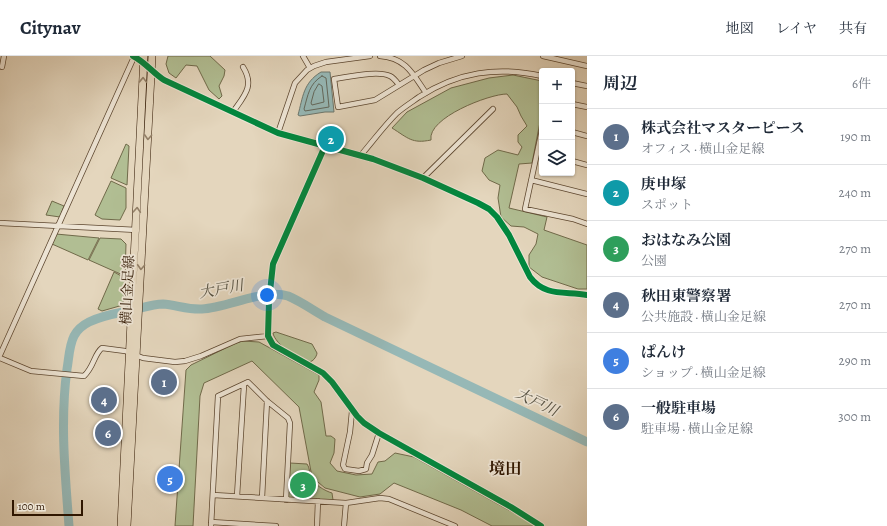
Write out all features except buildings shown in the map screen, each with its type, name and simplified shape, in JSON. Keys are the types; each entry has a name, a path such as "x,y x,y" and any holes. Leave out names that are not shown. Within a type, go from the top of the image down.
{"main road":[{"name":"横山金足線","path":"139,230 152,56"},
{"name":"横山金足線","path":"127,526 139,230 144,60"},
{"name":"横山金足線","path":"121,526 133,354"}],"street":[{"path":"2,67 4,56"},
{"path":"0,355 133,56 144,60 151,70 164,80 278,133 361,155 423,178 478,203 497,217 510,235 534,283 551,292 587,295"},
{"path":"303,56 310,68"},
{"path":"278,133 295,84 303,73 310,68 326,62 370,56"},
{"path":"380,56 397,59 406,64 426,92"},
{"path":"399,85 389,76 380,73 334,79 338,107 374,100 439,63 462,56"},
{"path":"543,56 587,66"},
{"path":"233,112 246,94 248,88 249,81 247,73 243,67"},
{"path":"361,155 397,113 426,92 462,76 480,72 524,72 539,75"},
{"path":"575,84 587,86"},
{"path":"575,105 587,107"},
{"path":"423,178 492,109"},
{"path":"575,133 587,136"},
{"path":"325,146 273,264 269,301 268,336 273,345 323,374 332,382 352,411 364,423 378,433 542,526"},
{"path":"539,153 531,180 525,209 573,219 587,224"},
{"path":"575,162 587,165"},
{"path":"531,180 587,194"},
{"path":"0,223 139,230"},
{"path":"0,358 31,371 84,376 90,370 99,350 102,348 125,351 143,358 175,362 185,361 201,356 240,339 268,336"},
{"path":"276,526 211,524 218,396 248,382 267,401 288,418 290,423 286,500"},
{"path":"237,496 244,385"},
{"path":"262,498 267,401"},
{"path":"352,411 350,432 343,465 345,469 359,471 366,469 367,463 372,455 378,433"},
{"path":"213,494 346,503 380,498 389,499 455,526"},
{"path":"317,526 318,501"},
{"path":"344,526 346,503"}],"green space":[{"path":"168,56 210,56 225,70 219,86 222,96 219,99 209,90 197,66 186,65 176,78 169,73 166,64"},
{"path":"513,75 539,80 539,127 532,163 519,164 509,208 547,217 544,230 587,245 587,289 578,289 542,277 529,267 529,255 536,244 538,234 524,227 511,226 501,217 498,198 500,185 489,180 482,171 485,158 498,150 518,155 522,147 518,142 518,135 527,126 517,107 507,94 487,98 449,116 432,132 431,140 415,141 392,128 407,112 451,88 489,78"},
{"path":"126,144 129,146 127,185 111,178"},
{"path":"111,181 126,188 126,208 120,220 102,219 95,215"},
{"path":"52,201 64,206 60,217 46,215"},
{"path":"56,234 99,238 88,260 52,244"},
{"path":"100,238 121,239 126,244 125,276 89,260"},
{"path":"114,272 125,278 123,305 102,311 98,309"},
{"path":"276,332 312,344 317,353 315,358 308,362 290,353 278,342 273,333"},
{"path":"243,341 259,342 319,375 319,380 314,392 321,402 326,436 331,436 335,439 334,453 330,463 337,471 356,475 372,474 378,462 385,461 395,453 414,457 537,526 492,526 461,510 394,483 380,494 360,497 325,488 312,477 299,407 252,361 204,383 200,396 193,526 175,526 186,370 191,365"},
{"path":"290,463 307,464 312,480 326,491 332,493 333,500 288,497"}],"water":[{"path":"321,72 330,72 334,112 298,115 307,86 315,76"}],"waterway":[{"name":"大戸川","path":"69,526 64,447 64,408 67,369 72,340 80,328 94,320 111,314 155,305 163,304 192,309 202,309 212,308 257,296 279,294 288,296 325,317 587,442"}],"cycle path":[{"path":"133,56 164,80 278,133 373,159 423,178 478,203 489,209 497,217 509,235 530,277 536,283 542,288 556,292 587,295"},
{"path":"325,146 273,264 269,301 268,336 273,345 323,373 332,382 357,416 364,423 379,433 511,507 541,526"}],"place":[{"name":"庚申塚","path":"331,139"},
{"name":"株式会社マスターピース","path":"164,382"},
{"name":"秋田東警察署","path":"104,400"},
{"name":"一般駐車場","path":"108,433"},
{"name":"ぱんけ","path":"170,479"},
{"name":"おはなみ公園","path":"303,485"}],"district":[{"name":"境田","path":"505,468"}]}
